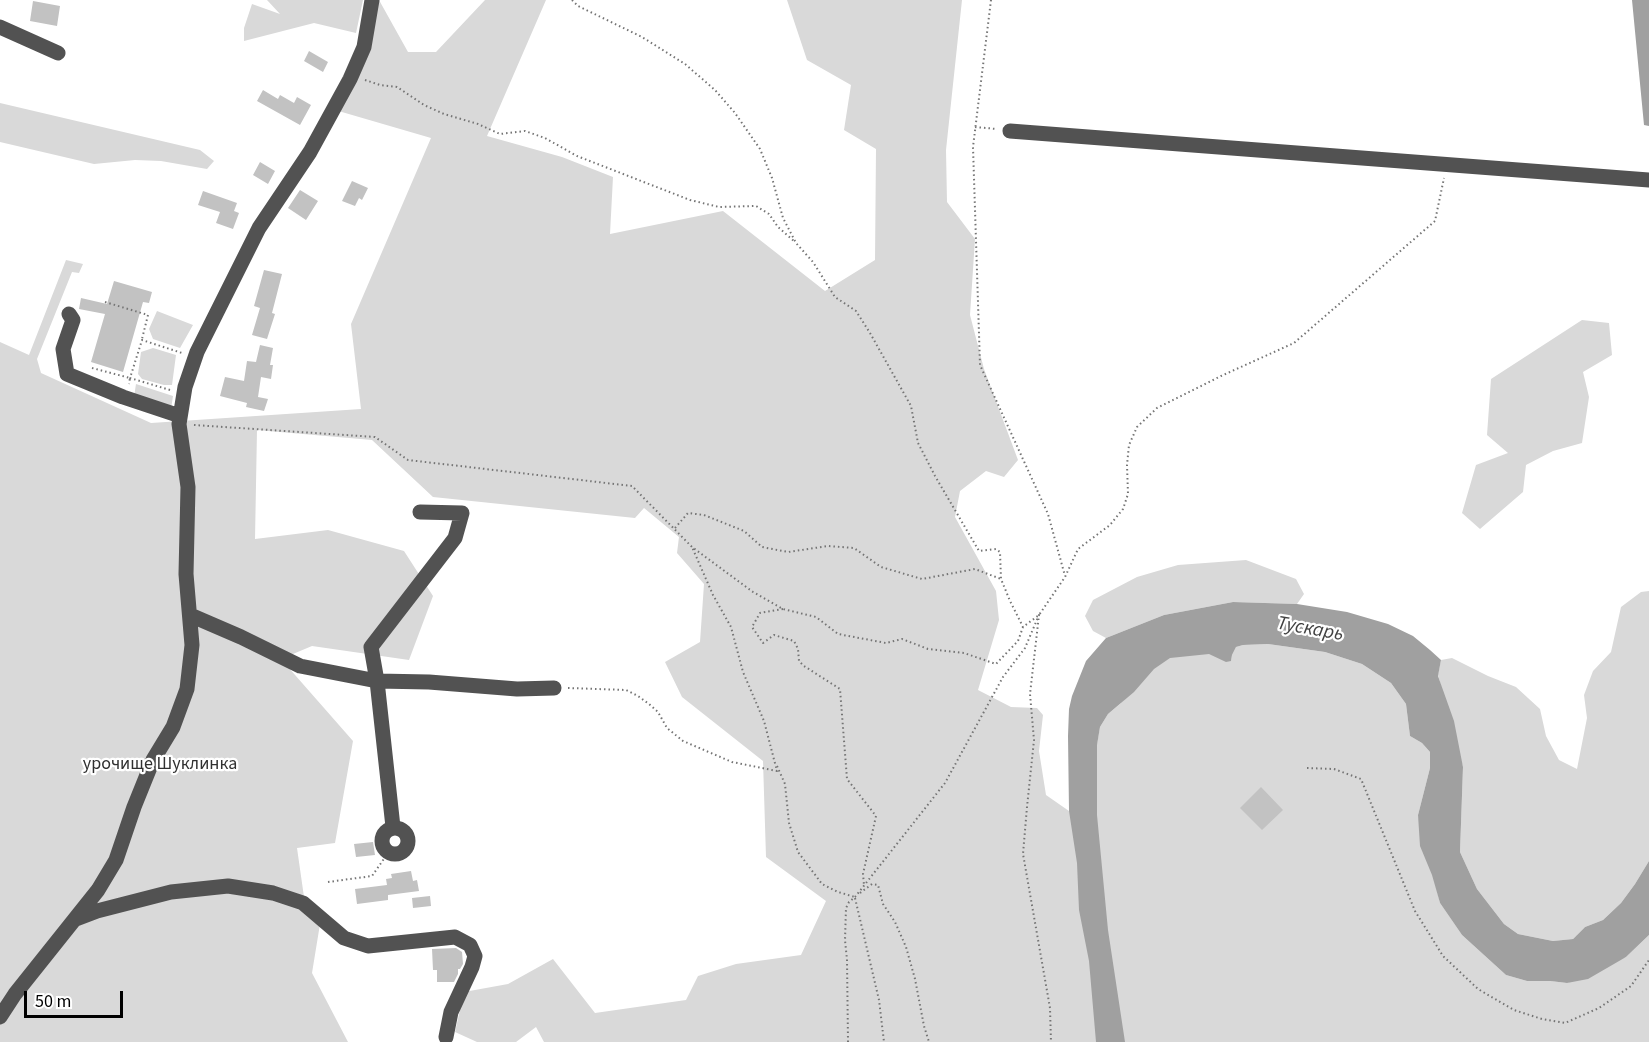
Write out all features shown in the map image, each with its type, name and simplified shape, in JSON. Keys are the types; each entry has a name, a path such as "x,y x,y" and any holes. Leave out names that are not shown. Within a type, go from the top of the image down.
{"street":[{"path":"0,1017 15,994 98,890 116,860 153,760 173,727 187,689 192,645 186,574 188,487 179,420 184,394 195,358 259,228 310,152 350,79 364,47 372,0"},
{"path":"0,27 58,53"},
{"path":"1010,131 1649,180"},
{"path":"69,315 72,320 63,349 67,374 179,420"},
{"path":"393,827 371,647 455,538 462,513 420,512"},
{"path":"190,615 300,666 352,678 517,688 554,688"},
{"path":"393,827 402,829 409,840 404,851 396,854 388,853 381,841 386,831 393,827"},
{"path":"75,919 171,892 228,886 273,893 303,903 344,938 368,946 455,937 470,945 475,957 451,1012 446,1038"}],"path":[{"path":"572,0 578,6 642,37 676,58 715,90 735,113 760,149 772,177 783,218 796,243"},
{"path":"992,0 973,147 980,365 1048,514 1065,577"},
{"path":"350,79 361,79 397,87 424,105 500,134 525,130 577,156 690,200 719,207 756,206 769,214 778,227 813,262 835,297 855,311 870,333 911,406 918,443 979,551 996,549 1000,552 1001,579 1023,627"},
{"path":"975,127 1010,131"},
{"path":"855,897 945,783 1003,677 1025,648 1039,615 1065,577 1078,549 1110,525 1122,509 1128,494 1129,445 1137,427 1157,408 1221,376 1294,344 1435,221 1447,165"},
{"path":"105,302 148,315 130,378 184,394"},
{"path":"142,340 195,358"},
{"path":"179,420 375,437 408,460 632,486 692,547 753,592 783,609 816,617 838,634 886,643 902,639 928,649 964,653 996,664 1018,641 1023,627 1039,615"},
{"path":"675,528 688,513 704,515 744,531 762,547 788,552 828,546 854,548 881,567 922,579 975,569 1001,579"},
{"path":"554,688 626,690 638,696 658,712 667,728 683,741 732,762 777,771 764,721 743,672 731,627 713,595 692,547"},
{"path":"783,609 760,613 752,627 763,643 774,635 794,641 798,649 799,661 840,689 847,779 876,816 863,874 864,886"},
{"path":"1039,615 1030,694 1034,740 1023,854 1050,1008 1051,1042"},
{"path":"775,760 785,784 789,823 798,852 822,884 855,897"},
{"path":"1307,768 1334,769 1361,779 1415,910 1443,956 1478,989 1514,1010 1542,1019 1565,1023 1599,1008 1631,986 1649,960"},
{"path":"328,882 372,876 388,853"},
{"path":"848,1042 845,915 849,902 872,884 878,885 883,903 895,922 906,947 924,1026 930,1042"},
{"path":"855,897 879,1000 884,1042"}],"green space":[{"path":"267,0 363,0 356,33 314,23 244,41 244,28 252,4 280,14"},
{"name":"урочище Шуклинка","path":"379,0 408,52 436,52 485,0 546,0 487,136 562,157 613,177 610,234 723,211 825,291 875,260 876,149 844,130 851,85 807,60 787,0 962,0 946,150 947,202 975,239 970,315 984,369 1018,460 1004,477 986,471 960,491 955,517 996,591 999,620 978,690 1011,707 1037,708 1043,715 1039,751 1046,795 1069,811 1097,744 1100,727 1108,714 1164,656 1200,646 1231,661 1236,647 1268,644 1325,652 1362,664 1391,683 1406,704 1410,736 1422,743 1430,752 1430,768 1418,815 1440,903 1462,935 1506,975 1527,981 1567,983 1626,957 1649,935 1649,1042 544,1042 536,1027 516,1042 477,1042 455,1032 464,992 508,984 553,959 595,1013 686,1000 698,976 736,964 801,955 826,901 766,857 763,761 682,697 665,662 700,642 704,584 677,553 679,537 644,508 635,518 433,497 372,440 257,430 255,539 328,530 404,551 433,596 409,660 312,646 281,659 353,741 335,843 297,848 306,911 320,924 312,973 348,1042 0,1042 0,342 29,355 66,260 83,264 79,273 72,272 37,359 41,373 151,423 361,409 351,324 431,138 335,110"},
{"path":"0,103 200,150 214,161 207,169 161,161 135,160 94,164 0,142"},
{"path":"157,311 193,325 180,348 153,339 149,329"},
{"path":"1582,320 1609,323 1612,355 1583,372 1589,397 1582,443 1553,451 1526,465 1523,492 1480,529 1462,513 1476,465 1508,453 1487,435 1491,379"},
{"path":"153,348 176,355 172,385 142,379 138,374 141,352"},
{"path":"136,384 173,396 171,409 134,397"},
{"path":"1246,560 1296,579 1304,594 1297,604 1233,602 1164,615 1106,638 1093,631 1085,616 1093,600 1137,577 1178,565"},
{"path":"1649,591 1649,861 1621,903 1603,920 1585,927 1573,939 1553,941 1518,934 1504,924 1477,889 1460,852 1463,767 1438,675 1441,660 1452,658 1516,687 1540,709 1546,736 1559,760 1577,769 1587,718 1584,695 1593,671 1611,652 1621,607 1641,592"}],"water":[{"path":"1632,0 1649,0 1649,126 1644,125"},
{"name":"Тускарь","path":"1233,602 1297,604 1347,612 1388,624 1413,636 1441,660 1438,676 1454,721 1463,767 1460,852 1477,889 1504,924 1518,934 1553,941 1573,939 1585,927 1603,920 1621,903 1649,861 1649,935 1626,957 1588,979 1567,983 1527,981 1506,975 1462,935 1440,903 1420,846 1418,815 1430,768 1430,752 1422,743 1410,736 1406,704 1391,683 1362,664 1325,652 1268,644 1236,647 1231,661 1226,662 1209,654 1170,658 1154,669 1134,692 1108,714 1100,727 1097,745 1097,815 1108,930 1125,1042 1096,1042 1089,961 1079,910 1077,863 1069,811 1068,736 1072,696 1086,661 1106,638 1164,615"}],"building":[{"path":"33,1 60,6 57,26 30,21"},
{"path":"309,51 328,62 323,72 304,61"},
{"path":"263,90 278,99 280,95 294,103 297,97 311,105 300,125 257,101"},
{"path":"260,162 275,171 268,184 253,175"},
{"path":"352,181 368,188 362,200 359,198 355,206 342,201"},
{"path":"300,190 318,201 306,220 288,208"},
{"path":"203,191 237,203 234,211 239,213 233,229 216,223 220,212 198,205"},
{"path":"264,270 282,274 272,313 275,314 267,339 252,335 260,308 254,306"},
{"path":"114,281 152,292 149,303 143,302 123,372 91,362 105,314 79,309 81,298 107,304"},
{"path":"260,345 273,348 270,365 273,365 271,379 261,377 258,397 268,399 264,411 246,407 247,403 220,396 225,377 244,381 247,361 256,362"},
{"path":"1261,787 1283,810 1262,830 1240,808"},
{"path":"373,842 375,855 356,857 354,844"},
{"path":"411,871 413,881 417,880 419,891 388,895 388,900 357,904 355,889 387,885 386,879 392,878 391,874"},
{"path":"430,896 431,906 413,908 412,898"},
{"path":"456,948 462,952 463,964 458,969 454,982 437,982 437,970 433,970 432,949"}]}
